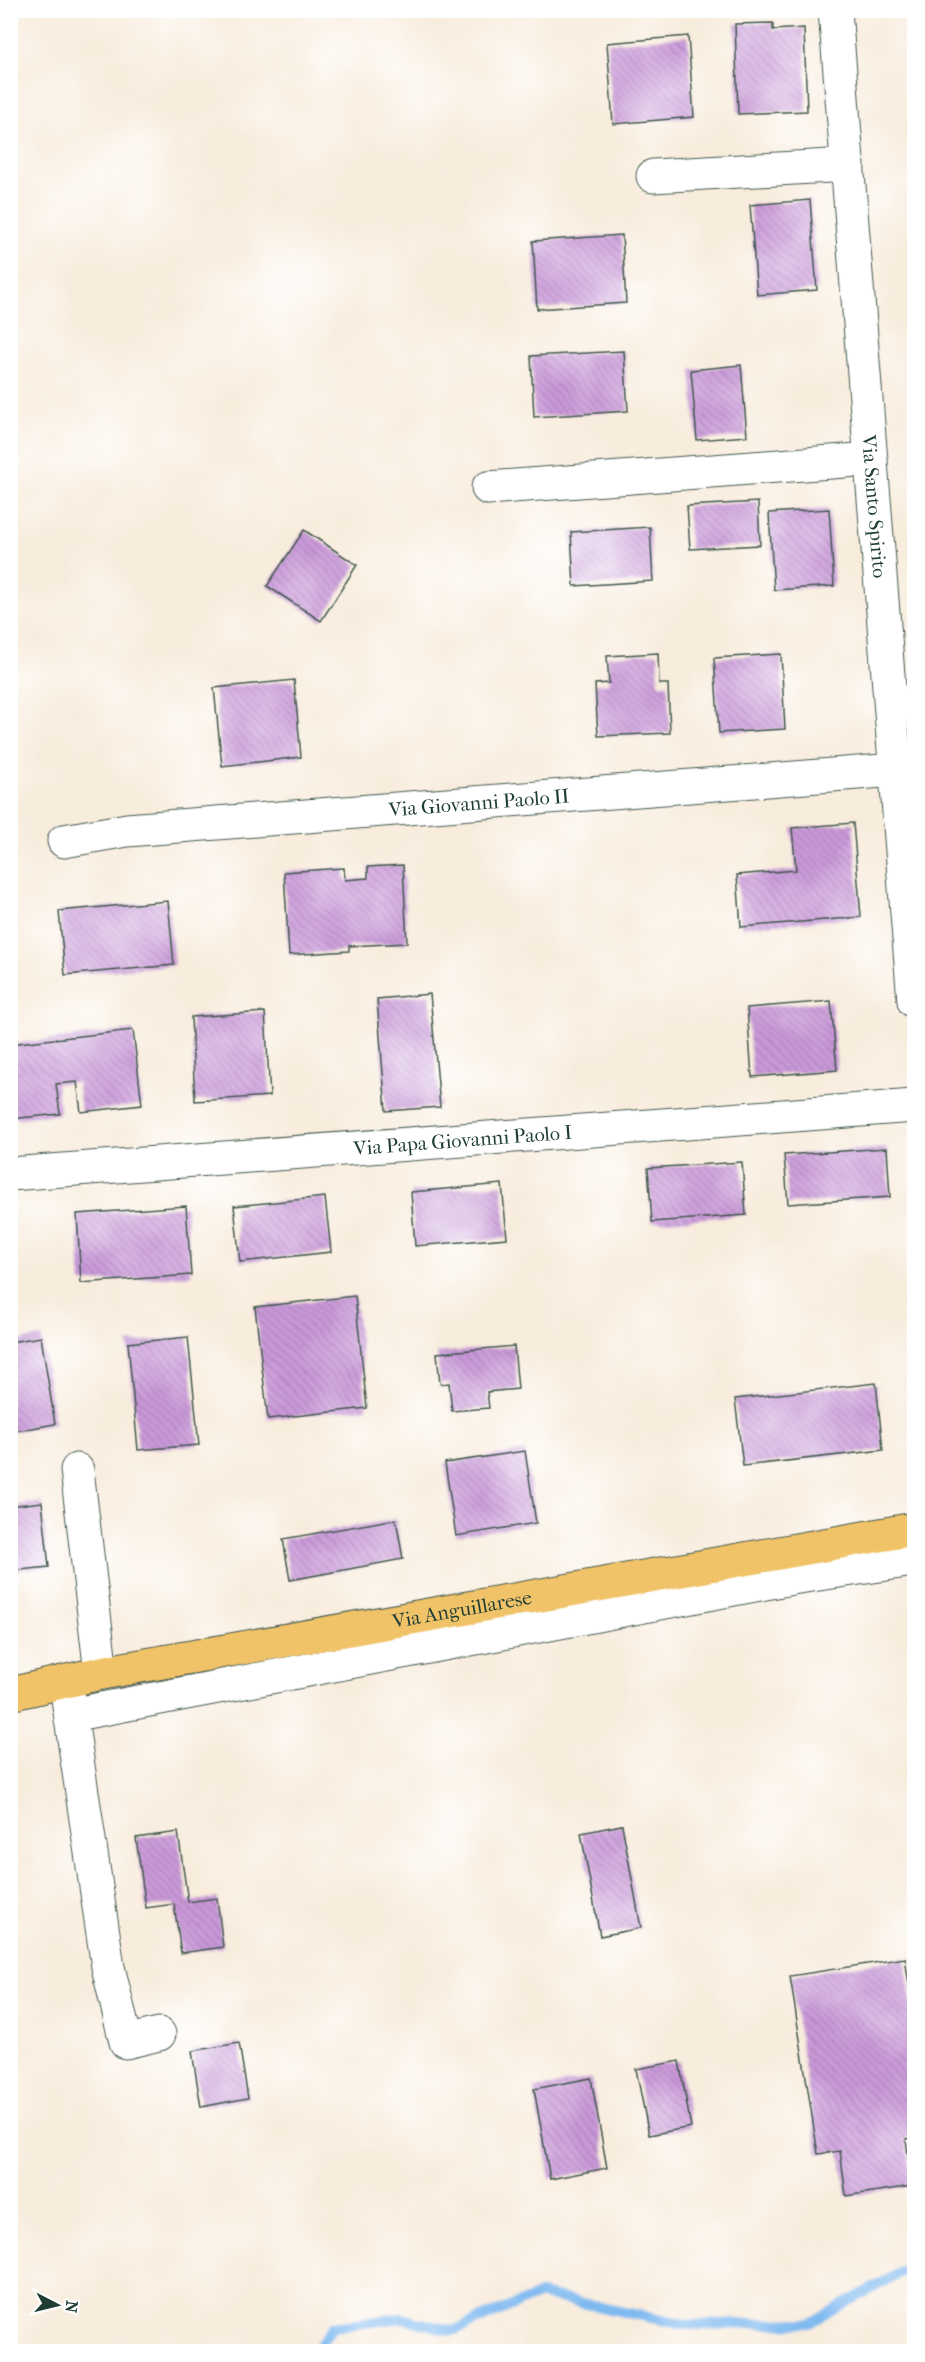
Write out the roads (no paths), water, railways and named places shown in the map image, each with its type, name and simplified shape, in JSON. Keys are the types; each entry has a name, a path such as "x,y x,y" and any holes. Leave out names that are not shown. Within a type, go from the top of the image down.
{"main road":[{"name":"Via Anguillarese","path":"10,1694 101,1673 915,1529"}],"street":[{"name":"Via Santo Spirito","path":"835,10 915,1001"},
{"path":"653,176 848,165"},
{"path":"488,488 871,459"},
{"name":"Via Giovanni Paolo II","path":"64,841 127,830 896,770"},
{"name":"Via Papa Giovanni Paolo I","path":"10,1174 915,1106"},
{"path":"77,1470 101,1673"},
{"path":"86,1712 792,1578 915,1560"},
{"path":"65,1681 108,1967 126,2042 159,2034"}],"waterway":[{"path":"315,2352 332,2327 402,2318 453,2331 540,2294 685,2325 810,2323 914,2265"}]}
